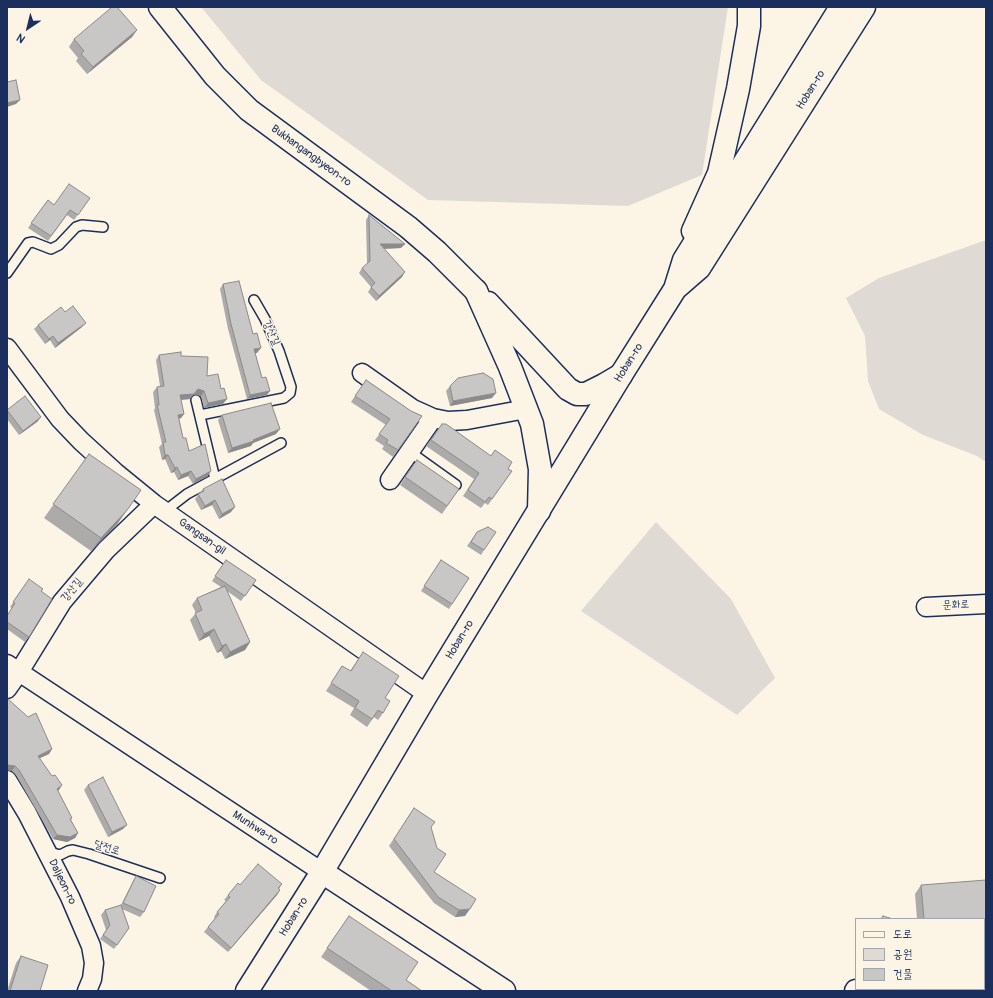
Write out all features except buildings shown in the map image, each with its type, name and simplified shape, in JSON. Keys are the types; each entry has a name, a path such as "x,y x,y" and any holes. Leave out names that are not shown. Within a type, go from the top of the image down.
{"main road":[{"name":"Bukhangangbyeon-ro","path":"160,7 215,76 249,110 408,227 437,252 476,291 568,389 577,394 586,394 621,375"},
{"name":"Hoban-ro","path":"247,991 322,872 427,694 675,289 694,228 719,173 738,89 749,26 749,7"},
{"name":"Hoban-ro","path":"684,260 841,7"},
{"name":"Hoban-ro","path":"675,289 698,268 864,7"},
{"path":"476,291 526,408 537,445 540,469 539,511"},
{"name":"Munhwa-ro","path":"322,872 504,991"},
{"path":"856,991 868,990"}],"street":[{"name":"Gangsan-gil","path":"7,348 60,419 81,441 116,473 160,508 427,694"},
{"path":"362,373 412,409 433,418 448,421 467,420 526,408"},
{"path":"390,480 433,418"},
{"name":"강산길","path":"7,689 13,668 62,602 106,550 160,508"},
{"name":"문화로","path":"926,607 986,604"},
{"name":"Munhwa-ro","path":"13,668 322,872"},
{"name":"Daljeon-ro","path":"7,780 70,897 91,946 94,963 92,979 87,991"}],"lane":[{"path":"7,273 28,243 33,242 51,249 59,245 76,227 82,225 103,227"},
{"name":"강산길","path":"200,416 284,398 290,393 291,387 279,351 266,319 254,300"},
{"path":"196,400 215,479"},
{"name":"강산길","path":"160,508 281,442"},
{"path":"410,452 456,485"},
{"name":"달전로","path":"46,851 60,854 68,850 84,853 160,878"}],"green space":[{"path":"201,7 728,7 702,175 628,206 428,200 261,80"},
{"path":"986,240 986,462 977,456 923,435 879,409 868,381 865,336 846,298 879,278"},
{"path":"656,522 731,599 775,678 737,715 581,611"}]}
